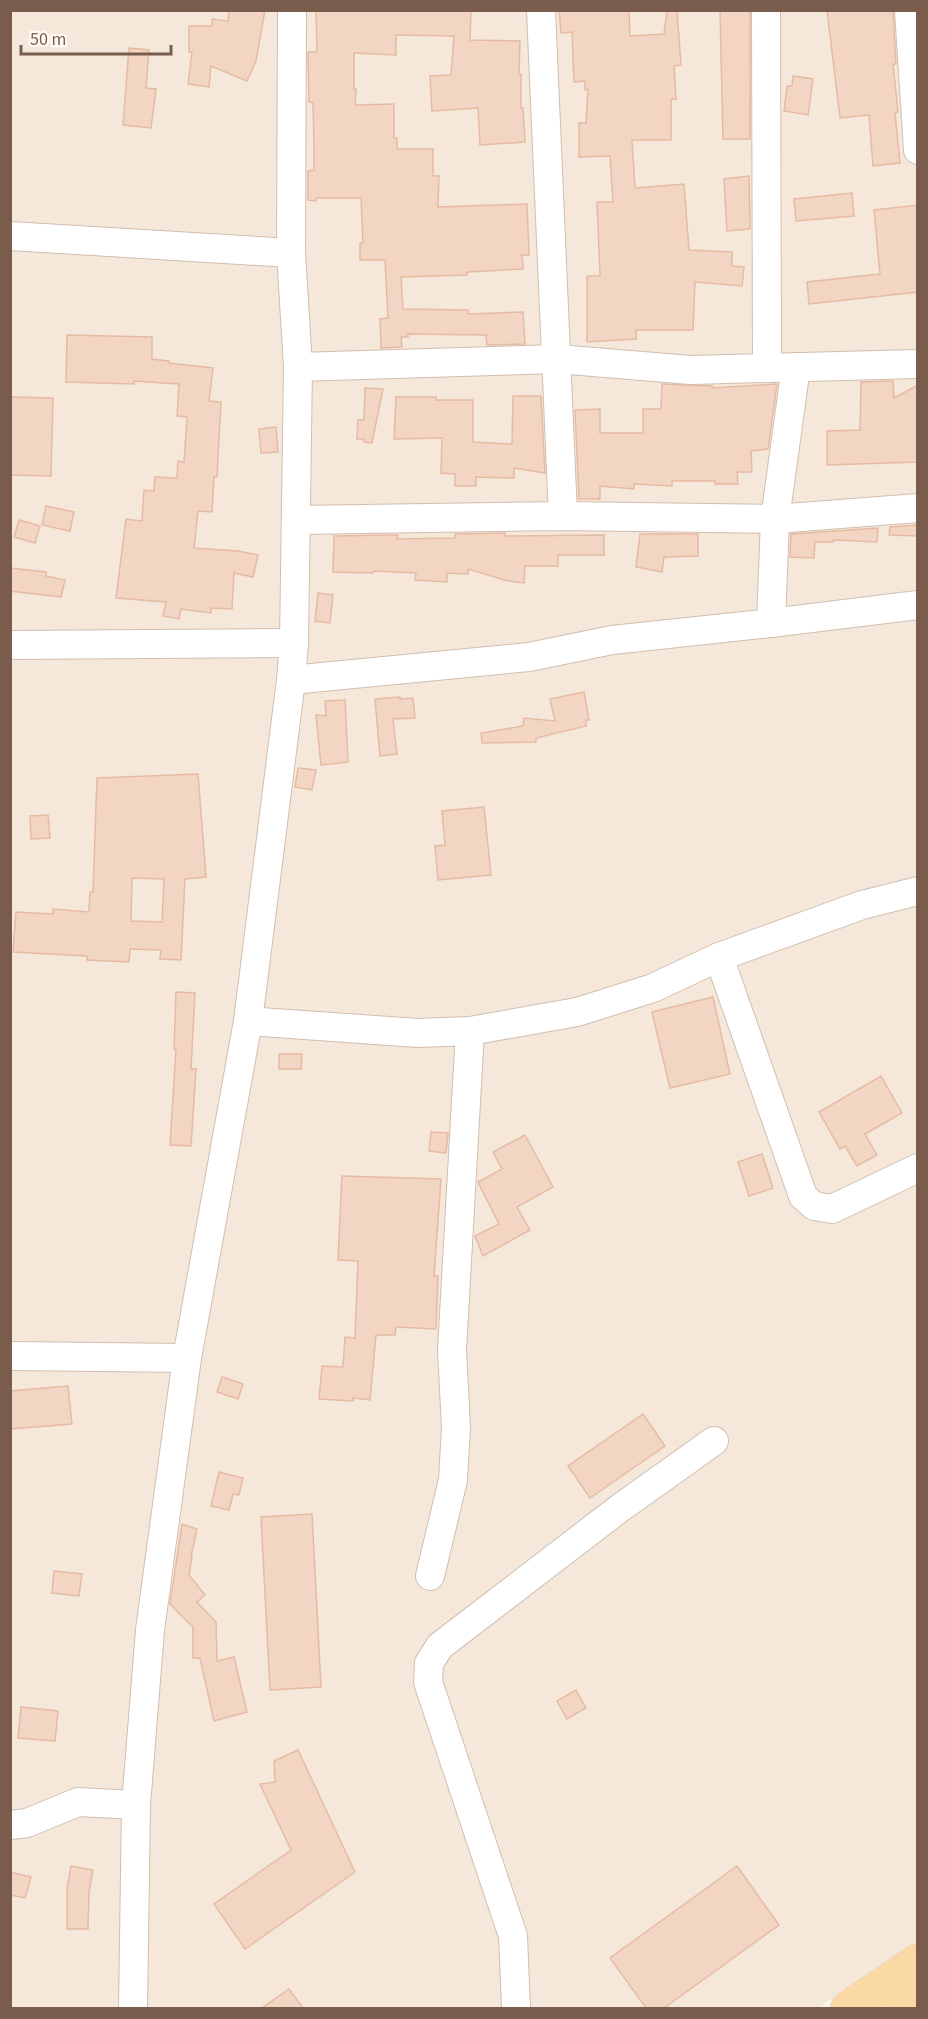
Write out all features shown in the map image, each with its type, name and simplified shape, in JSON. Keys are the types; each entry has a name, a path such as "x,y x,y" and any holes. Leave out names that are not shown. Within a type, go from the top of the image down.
{"main road":[{"path":"848,2008 918,1960"},
{"path":"898,2008 918,1995"}],"street":[{"path":"133,2008 136,1805 150,1630 188,1358 248,1021 294,643 298,367 291,253 292,10"},
{"path":"541,10 563,516"},
{"path":"766,10 767,368"},
{"path":"909,10 918,150"},
{"path":"10,236 291,253"},
{"path":"298,367 557,359 691,370 918,364"},
{"path":"771,623 775,519 796,367"},
{"path":"296,520 563,516 775,519 918,508"},
{"path":"291,680 529,657 612,639 918,605"},
{"path":"10,645 294,643"},
{"path":"248,1021 418,1033 470,1031 577,1012 652,987 719,957 862,905 918,891"},
{"path":"719,957 803,1196 814,1206 832,1209 918,1168"},
{"path":"430,1576 453,1480 456,1427 452,1350 470,1031"},
{"path":"10,1356 188,1358"},
{"path":"516,2008 513,1936 428,1682 429,1662 440,1646 620,1508 714,1441"},
{"path":"10,1825 27,1822 78,1802 136,1805"}],"shaded area":[{"path":"11,11 917,11 917,1941 818,2008 11,2008"}],"building":[{"path":"229,10 265,10 256,61 247,81 211,66 209,87 188,84 192,52 189,52 189,26 212,26 212,19 228,21"},
{"path":"316,10 471,10 470,40 520,41 519,74 521,74 521,108 523,108 525,142 480,145 478,108 432,111 430,76 451,75 454,36 396,35 396,55 354,53 354,89 356,89 355,105 394,104 394,138 397,138 397,149 433,149 433,176 439,176 438,207 527,204 529,255 522,255 523,269 467,272 467,275 401,277 403,309 468,310 468,314 523,312 525,344 487,345 486,335 408,334 408,337 401,337 402,347 381,348 380,319 388,318 385,260 360,260 360,243 363,243 361,198 308,200 308,171 314,170 314,148 313,103 309,102 308,52 317,52"},
{"path":"559,10 629,10 630,36 664,34 667,10 677,10 681,65 674,66 676,99 671,99 671,140 632,140 635,188 684,184 689,250 732,252 732,266 744,267 742,286 695,282 693,330 636,330 636,339 587,342 587,276 600,276 597,202 613,202 610,156 579,157 579,123 586,123 588,89 585,90 585,81 574,82 572,32 561,33"},
{"path":"720,10 750,10 750,139 723,139"},
{"path":"827,10 893,10 896,64 893,64 898,112 895,113 900,163 873,166 869,115 840,118"},
{"path":"129,48 149,50 146,88 156,89 151,128 123,125"},
{"path":"793,76 813,79 808,115 784,111 787,86 792,86"},
{"path":"749,176 750,229 727,231 724,179"},
{"path":"852,193 854,216 796,221 794,199"},
{"path":"918,205 918,292 809,304 807,282 880,274 874,210"},
{"path":"67,335 152,337 152,359 213,368 209,401 221,402 217,477 214,477 212,512 198,511 194,548 238,551 258,555 253,577 234,573 232,609 211,608 211,613 181,609 179,619 163,616 166,602 116,598 126,519 142,521 144,490 154,491 155,477 177,478 178,461 184,462 187,417 177,416 179,384 134,381 134,384 66,382"},
{"path":"893,381 894,398 918,385 918,462 827,465 827,431 860,430 861,382"},
{"path":"662,384 712,386 712,388 777,384 768,449 751,451 752,472 737,472 738,484 715,484 715,481 672,481 672,486 634,484 634,489 600,486 600,499 579,499 575,410 600,409 600,433 643,433 643,409 661,409"},
{"path":"365,388 383,389 372,443 364,442 364,439 357,439 358,420 364,420"},
{"path":"513,396 541,396 545,473 514,468 514,478 476,477 476,486 455,486 455,474 441,473 442,438 394,439 396,397 436,397 436,400 473,400 473,442 512,444"},
{"path":"10,397 53,398 51,476 10,475"},
{"path":"276,427 278,452 261,453 259,429"},
{"path":"46,506 74,512 70,531 42,525"},
{"path":"19,520 40,526 35,543 14,537"},
{"path":"918,525 918,536 889,535 890,527"},
{"path":"878,528 877,542 833,540 833,542 815,542 814,558 790,557 791,534"},
{"path":"505,533 505,536 604,535 604,555 558,555 558,566 525,566 524,583 508,581 468,569 468,574 447,573 447,582 415,580 416,573 333,572 334,536 398,535 397,539 455,538 455,534"},
{"path":"640,534 698,534 698,556 664,557 662,572 636,567"},
{"path":"10,568 46,572 46,576 65,580 61,597 10,591"},
{"path":"318,593 333,595 330,623 315,621"},
{"path":"584,692 589,720 586,720 586,726 536,738 536,742 482,743 481,733 523,726 524,718 555,721 550,699"},
{"path":"400,697 400,699 413,698 415,718 393,719 397,754 380,756 375,699"},
{"path":"345,700 348,762 321,765 316,715 326,716 325,701"},
{"path":"298,768 316,770 312,790 295,787"},
{"path":"198,774 206,877 185,879 181,960 160,959 161,950 130,949 129,962 87,960 87,956 13,952 16,912 53,914 53,909 89,912 90,892 93,892 97,778","holes":["132,878 164,879 162,922 131,921"]},
{"path":"484,807 491,875 438,880 435,846 445,845 442,811"},
{"path":"48,815 50,838 31,839 30,816"},
{"path":"176,992 195,993 191,1069 196,1069 191,1146 170,1145 176,1049 174,1049"},
{"path":"713,997 730,1074 670,1088 652,1012"},
{"path":"279,1054 302,1054 301,1069 279,1069"},
{"path":"881,1076 902,1113 865,1134 877,1155 857,1166 845,1146 840,1149 819,1112"},
{"path":"431,1132 448,1133 446,1153 429,1151"},
{"path":"525,1135 553,1187 517,1207 530,1230 483,1256 475,1236 499,1224 478,1182 502,1169 493,1152"},
{"path":"762,1154 773,1188 749,1196 738,1162"},
{"path":"342,1176 441,1179 434,1276 438,1276 436,1329 396,1327 395,1335 376,1335 370,1400 319,1399 322,1366 343,1367 345,1337 355,1338 358,1261 338,1260"},
{"path":"222,1377 243,1384 238,1399 217,1392"},
{"path":"68,1386 72,1424 10,1429 10,1391"},
{"path":"643,1414 665,1446 590,1498 568,1466"},
{"path":"219,1472 243,1478 239,1495 233,1494 229,1510 211,1506"},
{"path":"312,1514 321,1687 270,1690 261,1517"},
{"path":"182,1524 197,1529 189,1575 205,1595 197,1602 216,1622 217,1661 234,1657 247,1712 214,1721 200,1658 193,1658 193,1627 170,1604"},
{"path":"54,1571 82,1574 79,1596 52,1593"},
{"path":"576,1690 586,1708 567,1719 557,1701"},
{"path":"21,1707 58,1711 55,1741 18,1738"},
{"path":"298,1750 355,1872 245,1949 214,1904 291,1850 260,1784 275,1782 274,1761"},
{"path":"71,1866 93,1870 89,1892 88,1929 67,1929 67,1888"},
{"path":"737,1866 779,1925 664,2008 646,2008 610,1958"},
{"path":"10,1872 31,1877 25,1898 10,1895"},
{"path":"289,1989 303,2008 262,2008"}]}
